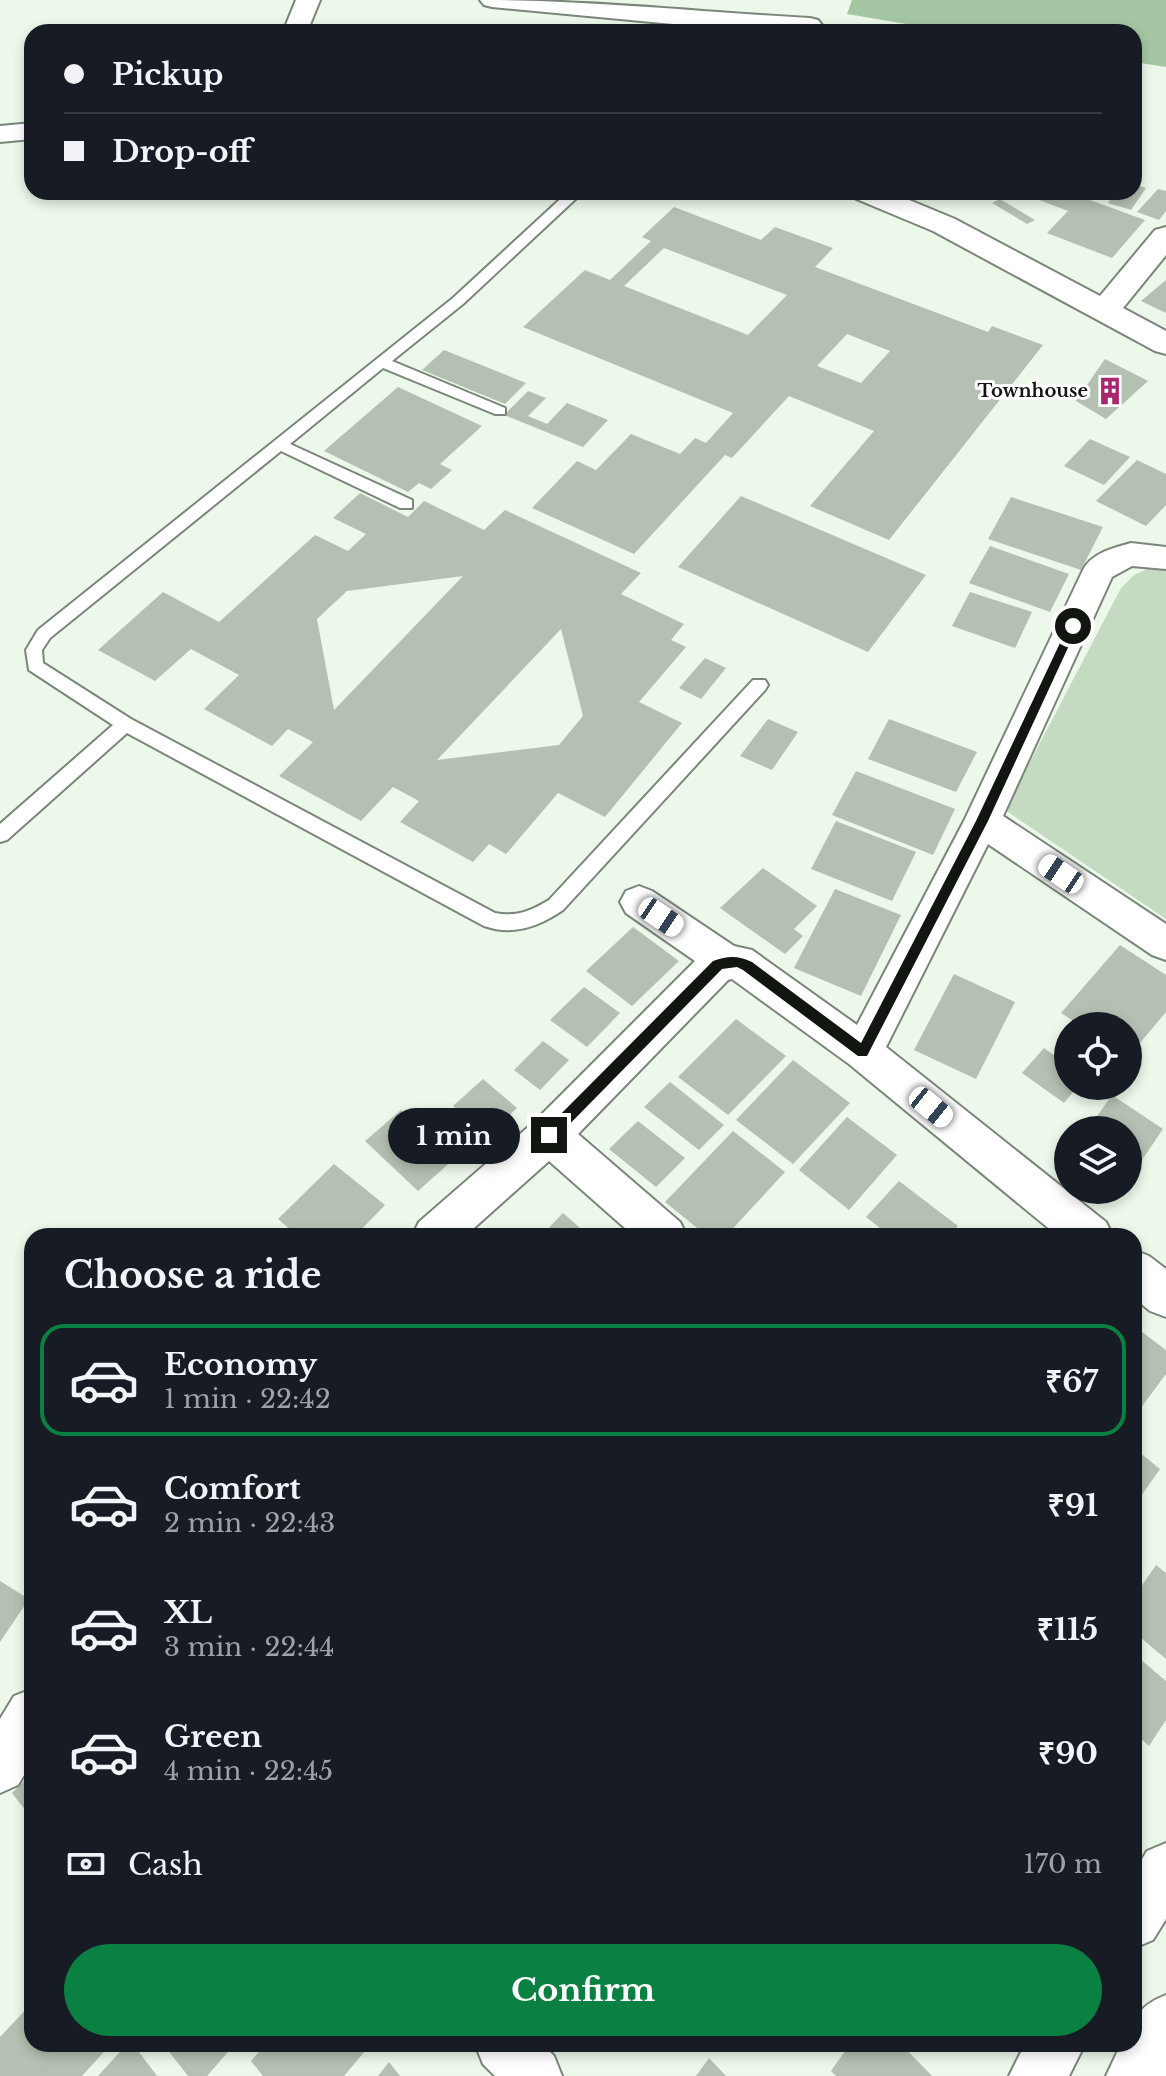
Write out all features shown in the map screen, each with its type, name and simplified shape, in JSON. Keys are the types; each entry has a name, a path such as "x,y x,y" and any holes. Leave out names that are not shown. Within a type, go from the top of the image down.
{"street":[{"path":"298,24 308,0"},
{"path":"505,1 796,24"},
{"path":"0,134 24,132"},
{"path":"883,200 944,225 1166,344"},
{"path":"1104,311 1166,236"},
{"path":"863,1052 982,821 1099,570 1124,554 1141,553 1166,558"},
{"path":"982,821 1166,944"},
{"path":"639,902 727,962"},
{"path":"443,1228 549,1135 717,965 738,962 863,1052 1081,1228"},
{"path":"549,1135 656,1228"},
{"path":"1142,1277 1166,1296"},
{"path":"0,1767 24,1727"},
{"path":"1142,1908 1166,1870"},
{"path":"1134,2076 1166,2023"},
{"path":"511,2052 534,2076"},
{"path":"1037,2076 1052,2052"}],"lane":[{"path":"567,200 458,301 44,634 34,650 35,666 125,724 491,920 506,925 538,917 556,905 759,685"},
{"path":"381,362 500,411"},
{"path":"278,444 406,504"},
{"path":"0,835 125,724"}],"shaded area":[{"path":"852,0 1166,0 1166,67 1142,63 1142,24 906,24 847,14"},
{"path":"1147,569 1166,570 1166,919 1005,810 1121,588 1134,575"}],"building":[{"path":"1158,189 1166,191 1166,211 1159,220 1137,212"},
{"path":"1002,200 1035,220 1027,224 992,203"},
{"path":"1039,200 1090,200 1145,220 1112,258 1047,233 1068,211"},
{"path":"1110,200 1138,200 1131,210 1108,203"},
{"path":"674,207 761,240 775,227 833,248 815,267 988,332 992,326 1043,345 889,540 810,506 874,431 789,396 732,458 725,455 634,554 532,508 577,461 596,470 631,434 680,454 695,438 706,443 733,413 523,327 585,270 610,280 651,241 642,237","holes":["664,248 787,295 748,335 624,286","847,334 890,351 861,383 817,366"]},
{"path":"1166,280 1166,313 1141,301"},
{"path":"444,350 526,383 505,404 422,370"},
{"name":"Townhouse","path":"1105,359 1148,381 1106,419 1076,401"},
{"path":"398,387 482,426 440,464 452,470 431,489 419,483 408,492 324,451"},
{"path":"528,391 546,398 528,416 547,424 567,403 608,420 583,447 504,415"},
{"path":"1090,439 1130,457 1104,485 1064,466"},
{"path":"1137,460 1166,474 1166,505 1146,526 1096,501"},
{"path":"360,493 408,517 424,501 484,530 505,510 641,573 621,594 684,624 671,640 686,647 639,702 682,723 605,817 558,793 506,854 489,844 473,862 400,822 419,801 393,787 361,821 279,776 313,742 288,729 272,746 204,709 239,675 191,649 155,681 98,650 163,592 219,622 315,535 348,551 366,534 333,518","holes":["463,576 334,710 317,619 347,591","561,629 583,716 559,745 437,760"]},
{"path":"741,496 926,575 868,652 678,567"},
{"path":"1011,497 1103,527 1081,570 988,539"},
{"path":"990,546 1069,574 1050,612 969,583"},
{"path":"970,592 1032,612 1015,648 952,626"},
{"path":"705,658 726,668 701,699 679,688"},
{"path":"768,719 798,732 772,770 740,756"},
{"path":"889,719 977,752 956,792 868,759"},
{"path":"856,771 955,809 933,855 832,815"},
{"path":"836,821 916,852 892,901 811,869"},
{"path":"763,868 817,906 794,929 803,936 785,954 720,908"},
{"path":"835,889 901,915 861,996 794,968"},
{"path":"633,927 679,961 632,1006 586,971"},
{"path":"1120,945 1166,975 1166,1012 1142,1040 1142,1012 1062,1012"},
{"path":"954,974 1015,1002 976,1079 914,1050"},
{"path":"584,987 620,1013 587,1047 550,1020"},
{"path":"736,1019 786,1056 728,1115 678,1077"},
{"path":"543,1041 569,1060 540,1090 514,1070"},
{"path":"1044,1048 1054,1055 1054,1096 1022,1073"},
{"path":"793,1060 850,1103 793,1164 736,1120"},
{"path":"483,1079 517,1108 488,1135 453,1106"},
{"path":"670,1082 724,1125 699,1150 644,1107"},
{"path":"1108,1100 1120,1100 1163,1129 1142,1160 1142,1116 1097,1116"},
{"path":"401,1110 454,1159 418,1191 365,1141"},
{"path":"847,1117 897,1155 849,1210 799,1170"},
{"path":"638,1121 685,1158 656,1187 609,1149"},
{"path":"733,1131 785,1172 733,1228 697,1228 665,1202"},
{"path":"334,1164 385,1205 363,1228 289,1228 278,1219"},
{"path":"899,1181 958,1226 880,1228 866,1217"},
{"path":"563,1213 580,1228 549,1228"},
{"path":"1142,1332 1166,1350 1166,1374 1142,1406"},
{"path":"1142,1454 1160,1469 1142,1495"},
{"path":"1156,1565 1166,1573 1166,1659 1142,1639 1142,1585"},
{"path":"0,1581 24,1596 24,1606 0,1642"},
{"path":"1142,1661 1166,1681 1166,1720 1149,1746 1142,1740"},
{"path":"24,1781 24,1809 12,1793"},
{"path":"24,2012 24,2052 104,2052 82,2076 0,2076 0,2037"},
{"path":"120,2052 139,2052 157,2076 98,2076"},
{"path":"169,2052 228,2052 207,2076 188,2076"},
{"path":"259,2052 364,2052 344,2076 263,2076 251,2061"},
{"path":"844,2052 909,2052 932,2076 836,2076 831,2071"},
{"path":"709,2058 726,2076 696,2076"},
{"path":"389,2062 400,2076 378,2076"}],"place":[{"name":"Townhouse","path":"1110,391"}],"route":[{"path":"549,1135 717,965 727,962 747,966 863,1052 982,821 1073,626"}]}
